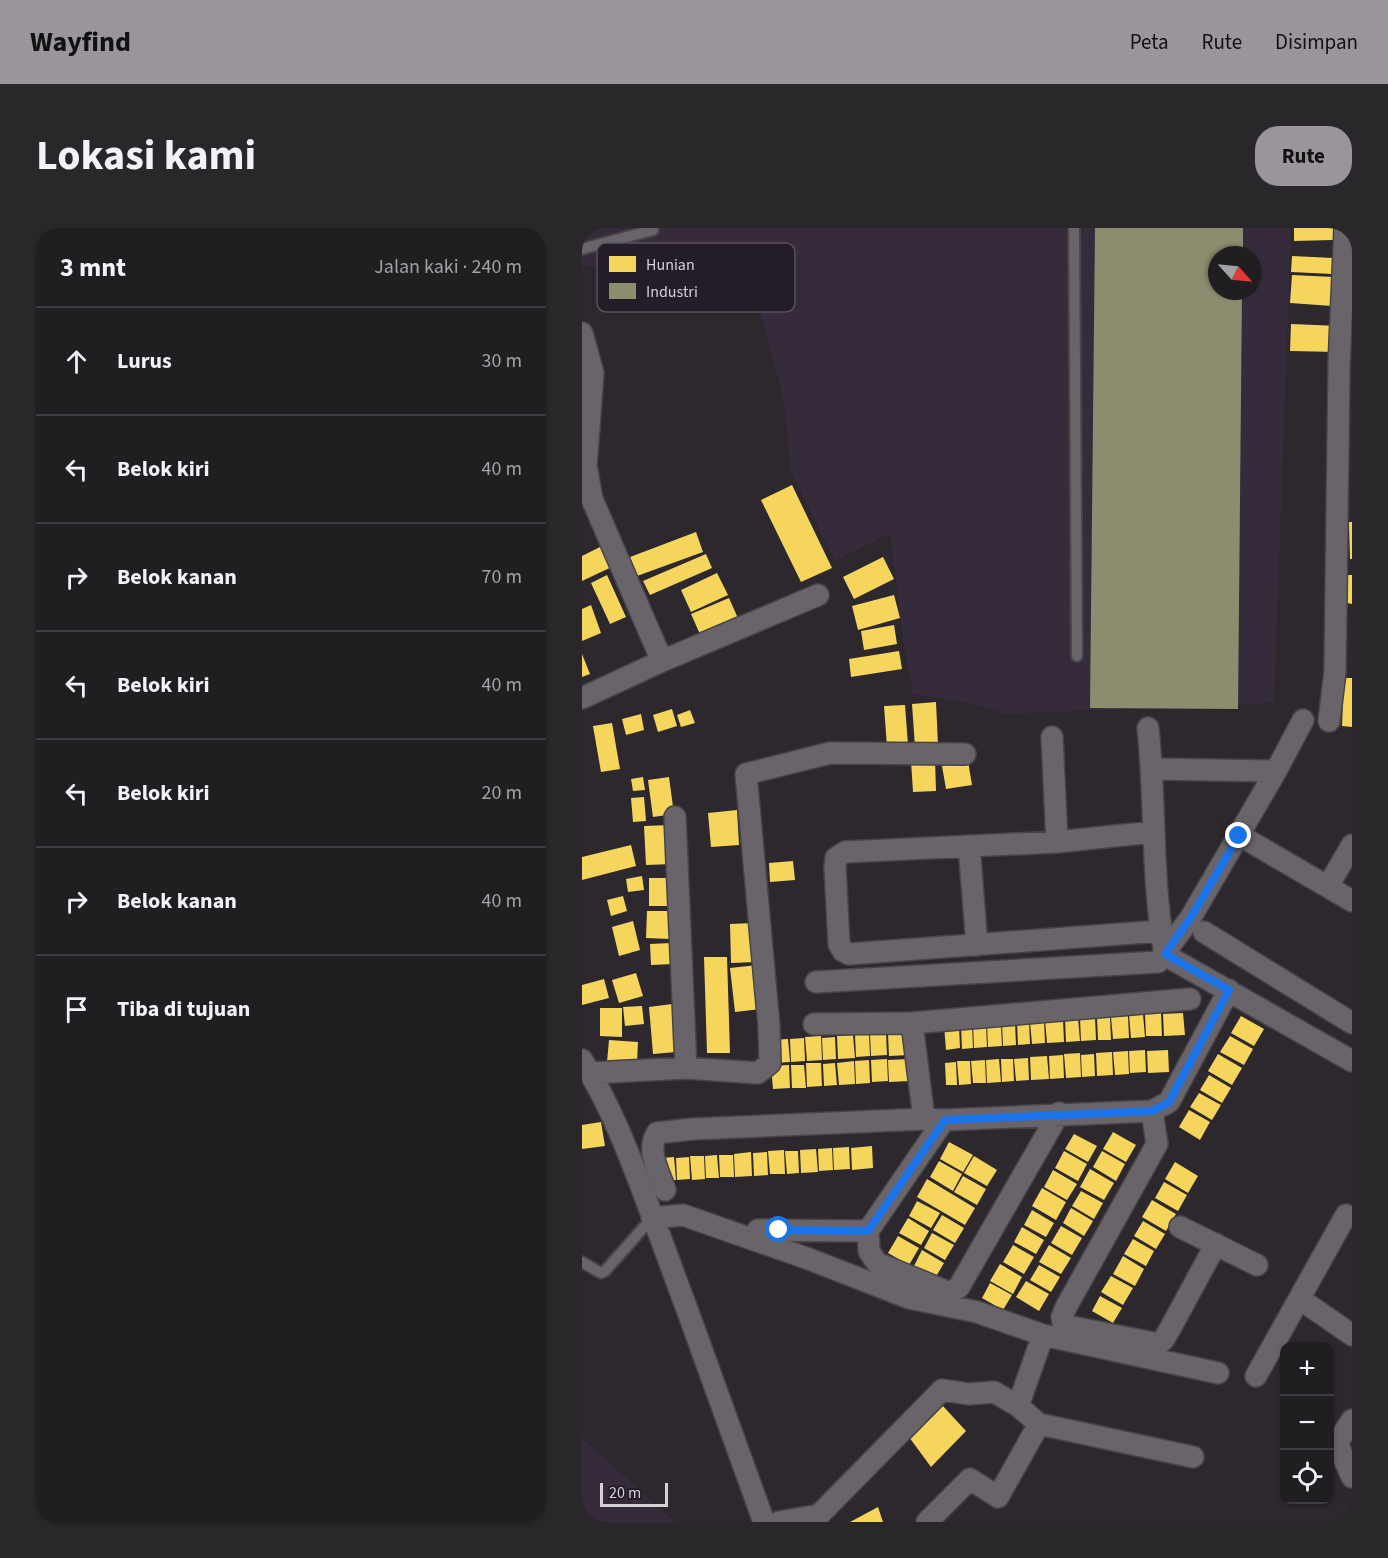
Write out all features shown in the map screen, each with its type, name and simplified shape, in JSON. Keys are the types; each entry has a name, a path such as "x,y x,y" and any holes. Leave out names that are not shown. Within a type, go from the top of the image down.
{"street":[{"path":"1329,720 1343,672 1346,468 1345,228"},
{"path":"582,333 593,373 586,466 592,499 662,661"},
{"path":"582,698 662,661 818,595"},
{"path":"816,982 1158,962 1191,917 1303,720"},
{"path":"1149,728 1153,770 1153,832 1165,954"},
{"path":"1052,737 1057,842"},
{"path":"764,1522 628,1152 586,1066 758,1072 770,1063 769,1026 746,774 830,753 965,754"},
{"path":"1153,770 1276,771"},
{"path":"675,817 687,1068"},
{"path":"1153,832 1057,842 845,852 836,858 839,944 843,951 849,954 1161,931"},
{"path":"1239,836 1352,901"},
{"path":"1328,886 1352,845"},
{"path":"969,846 977,945"},
{"path":"1204,932 1352,1023"},
{"path":"1165,954 1352,1061"},
{"path":"665,1190 652,1152 652,1141 657,1133 693,1129 1152,1111 1169,1102 1229,990"},
{"path":"814,1024 912,1023 1190,999"},
{"path":"912,1023 934,1119 868,1231 869,1251 877,1263 950,1293 956,1290 1059,1113"},
{"path":"1152,1111 1157,1144 1065,1310 1062,1317 1063,1323 1067,1326 1159,1344 1168,1333 1216,1244"},
{"path":"1256,1376 1350,1211"},
{"path":"652,1218 683,1215 809,1259 909,1298 977,1312 1043,1335 1218,1373"},
{"path":"1180,1227 1257,1265"},
{"path":"758,1230 868,1231"},
{"path":"1300,1299 1352,1335"},
{"path":"1018,1407 1043,1335"},
{"path":"778,1522 819,1515 942,1390 969,1394 994,1392 1039,1424 1192,1457"},
{"path":"1350,1469 1337,1443 1352,1420"},
{"path":"927,1522 970,1479 998,1497 1039,1424"}],"lane":[{"path":"1074,228 1077,656"},
{"path":"604,243 653,230"},
{"path":"582,249 597,245"},
{"path":"582,1262 601,1273 605,1271 652,1218"}],"shaded area":[{"path":"582,228 1291,228 1274,703 1006,714 969,703 913,694 903,639 890,533 835,561 791,472 783,395 760,312 795,312 795,243 597,243 597,266 582,267"},
{"path":"582,1438 675,1522 582,1522"}],"building: Hunian":[{"path":"1294,228 1333,228 1333,240 1294,241"},
{"path":"1292,256 1333,258 1332,274 1291,272"},
{"path":"1292,275 1334,277 1332,306 1290,303"},
{"path":"1291,324 1339,326 1338,352 1290,351"},
{"path":"792,485 832,568 801,582 761,500"},
{"path":"1349,522 1352,522 1352,559 1350,559"},
{"path":"696,532 703,552 637,576 630,557"},
{"path":"606,544 616,565 582,581 582,556"},
{"path":"706,554 712,568 650,595 643,581"},
{"path":"883,557 894,579 854,599 843,577"},
{"path":"717,573 728,595 691,612 681,590"},
{"path":"607,575 626,617 610,624 591,583"},
{"path":"1348,575 1352,575 1352,604 1347,603"},
{"path":"894,595 900,618 858,630 852,606"},
{"path":"729,598 741,625 703,641 691,614"},
{"path":"591,605 601,633 582,641 582,609"},
{"path":"894,625 897,644 864,650 861,631"},
{"path":"899,651 902,669 851,677 849,659"},
{"path":"582,654 590,674 582,677"},
{"path":"1344,678 1352,678 1352,727 1342,726"},
{"path":"936,702 938,745 915,747 912,704"},
{"path":"905,705 908,745 887,747 884,706"},
{"path":"672,709 677,726 658,732 653,715"},
{"path":"690,710 695,723 681,727 677,715"},
{"path":"641,714 644,730 626,735 622,719"},
{"path":"612,723 620,769 601,772 593,726"},
{"path":"935,759 936,791 913,792 911,761"},
{"path":"968,761 972,785 946,789 942,766"},
{"path":"643,777 645,790 633,791 631,779"},
{"path":"669,777 674,814 653,817 648,780"},
{"path":"644,797 646,821 633,822 631,798"},
{"path":"737,810 739,845 711,847 708,813"},
{"path":"671,825 673,864 646,865 644,826"},
{"path":"631,845 636,866 582,880 582,857"},
{"path":"793,861 795,880 770,882 769,863"},
{"path":"642,876 644,890 628,892 626,879"},
{"path":"649,878 675,878 675,906 649,906"},
{"path":"623,896 627,911 611,916 607,900"},
{"path":"647,911 670,911 670,939 646,938"},
{"path":"633,921 640,950 619,956 612,927"},
{"path":"755,923 756,962 731,963 730,924"},
{"path":"671,943 673,964 651,965 650,944"},
{"path":"704,957 727,957 730,1053 707,1053"},
{"path":"757,965 761,1009 735,1012 730,968"},
{"path":"636,973 643,996 619,1003 612,980"},
{"path":"604,979 609,998 582,1005 582,985"},
{"path":"672,1004 676,1052 653,1054 649,1007"},
{"path":"642,1006 644,1024 625,1026 623,1007"},
{"path":"600,1008 622,1008 622,1037 600,1036"},
{"path":"1161,1013 1162,1036 1146,1036 1145,1014"},
{"path":"1183,1013 1185,1035 1164,1036 1163,1014"},
{"path":"1143,1014 1145,1037 1131,1038 1129,1015"},
{"path":"1128,1016 1129,1038 1113,1039 1111,1017"},
{"path":"1241,1016 1264,1029 1254,1046 1231,1033"},
{"path":"1095,1017 1096,1040 1081,1041 1080,1018"},
{"path":"1110,1017 1111,1040 1098,1040 1097,1018"},
{"path":"1078,1018 1080,1041 1066,1042 1065,1019"},
{"path":"1063,1019 1064,1042 1047,1043 1045,1020"},
{"path":"1044,1021 1045,1043 1032,1044 1030,1022"},
{"path":"1015,1022 1016,1045 1003,1046 1002,1023"},
{"path":"1029,1022 1030,1044 1018,1045 1017,1023"},
{"path":"986,1024 987,1047 974,1048 973,1025"},
{"path":"987,1024 1001,1024 1002,1046 988,1047"},
{"path":"972,1025 973,1048 962,1049 961,1026"},
{"path":"944,1026 959,1026 960,1048 946,1050"},
{"path":"886,1033 887,1055 871,1056 870,1034"},
{"path":"909,1033 910,1055 889,1056 888,1034"},
{"path":"869,1034 870,1056 856,1057 855,1035"},
{"path":"853,1035 855,1058 838,1059 837,1036"},
{"path":"821,1036 822,1060 807,1061 805,1037"},
{"path":"1230,1036 1253,1049 1244,1065 1220,1052"},
{"path":"835,1037 836,1059 823,1060 822,1038"},
{"path":"804,1038 805,1061 791,1062 790,1039"},
{"path":"788,1039 790,1062 772,1063 771,1040"},
{"path":"609,1040 638,1042 637,1063 607,1062"},
{"path":"1145,1050 1146,1072 1130,1073 1129,1051"},
{"path":"1168,1050 1169,1072 1148,1073 1147,1051"},
{"path":"1128,1051 1129,1074 1115,1075 1113,1052"},
{"path":"1112,1052 1113,1075 1097,1076 1096,1053"},
{"path":"1080,1053 1081,1077 1066,1078 1064,1054"},
{"path":"1094,1054 1095,1076 1082,1077 1081,1055"},
{"path":"1218,1054 1242,1068 1232,1085 1208,1071"},
{"path":"1063,1055 1064,1078 1050,1079 1049,1056"},
{"path":"1047,1056 1049,1079 1031,1080 1030,1057"},
{"path":"1028,1058 1029,1080 1016,1081 1014,1059"},
{"path":"887,1059 888,1081 872,1082 871,1060"},
{"path":"909,1059 910,1081 889,1082 888,1060"},
{"path":"999,1059 1001,1082 987,1083 986,1060"},
{"path":"1001,1059 1013,1059 1014,1081 1002,1082"},
{"path":"869,1060 870,1083 856,1084 855,1061"},
{"path":"985,1060 986,1083 973,1083 971,1061"},
{"path":"854,1061 855,1084 839,1085 837,1063"},
{"path":"957,1061 970,1061 971,1084 959,1085"},
{"path":"956,1062 957,1085 946,1085 945,1063"},
{"path":"806,1063 821,1063 822,1086 807,1087"},
{"path":"835,1063 837,1085 824,1086 823,1064"},
{"path":"789,1065 790,1088 773,1089 771,1066"},
{"path":"791,1065 804,1065 806,1088 792,1088"},
{"path":"1209,1075 1231,1088 1222,1103 1200,1090"},
{"path":"1199,1093 1221,1105 1212,1120 1190,1107"},
{"path":"1189,1110 1210,1122 1200,1140 1179,1127"},
{"path":"601,1122 605,1146 582,1149 582,1125"},
{"path":"1113,1132 1136,1145 1126,1162 1103,1149"},
{"path":"1074,1134 1097,1146 1088,1162 1065,1149"},
{"path":"949,1142 973,1155 963,1172 940,1159"},
{"path":"872,1146 873,1168 852,1170 851,1148"},
{"path":"849,1147 850,1169 834,1170 833,1148"},
{"path":"832,1148 833,1170 819,1171 818,1149"},
{"path":"816,1149 818,1172 801,1173 800,1150"},
{"path":"784,1150 785,1174 770,1174 768,1151"},
{"path":"785,1151 798,1151 799,1173 787,1174"},
{"path":"1064,1151 1087,1164 1078,1181 1055,1168"},
{"path":"1102,1151 1125,1164 1116,1181 1093,1167"},
{"path":"751,1152 752,1176 735,1177 734,1154"},
{"path":"767,1152 768,1175 754,1176 753,1153"},
{"path":"717,1155 719,1178 706,1178 705,1156"},
{"path":"719,1155 733,1155 734,1177 720,1177"},
{"path":"690,1156 704,1156 705,1179 692,1180"},
{"path":"974,1156 997,1170 987,1186 964,1173"},
{"path":"674,1157 676,1180 663,1181 662,1158"},
{"path":"689,1157 690,1179 677,1180 676,1158"},
{"path":"939,1161 962,1174 953,1191 930,1177"},
{"path":"1175,1162 1198,1176 1188,1193 1165,1179"},
{"path":"1090,1169 1114,1183 1104,1200 1080,1187"},
{"path":"1053,1170 1077,1184 1067,1200 1044,1187"},
{"path":"963,1176 986,1189 977,1205 954,1192"},
{"path":"927,1179 975,1208 965,1225 917,1197"},
{"path":"1164,1182 1187,1195 1178,1211 1155,1198"},
{"path":"1042,1188 1066,1202 1056,1220 1032,1206"},
{"path":"1081,1191 1103,1203 1094,1219 1072,1206"},
{"path":"1152,1200 1176,1214 1166,1231 1142,1217"},
{"path":"917,1201 940,1213 931,1228 909,1216"},
{"path":"1071,1208 1093,1221 1084,1236 1063,1223"},
{"path":"1032,1210 1054,1223 1046,1237 1024,1225"},
{"path":"942,1215 964,1228 955,1243 933,1230"},
{"path":"908,1218 929,1231 921,1245 899,1233"},
{"path":"1143,1221 1165,1234 1156,1249 1134,1236"},
{"path":"1061,1226 1082,1238 1072,1255 1051,1243"},
{"path":"1022,1227 1044,1240 1036,1254 1014,1242"},
{"path":"932,1233 954,1245 945,1260 924,1248"},
{"path":"898,1236 919,1248 909,1265 888,1253"},
{"path":"1133,1239 1154,1251 1146,1266 1124,1254"},
{"path":"1013,1245 1034,1257 1024,1274 1003,1262"},
{"path":"1049,1245 1071,1258 1061,1274 1039,1262"},
{"path":"922,1250 944,1263 934,1280 913,1268"},
{"path":"1123,1256 1144,1269 1135,1286 1113,1274"},
{"path":"1000,1264 1022,1277 1013,1294 990,1281"},
{"path":"1039,1265 1060,1277 1051,1292 1030,1280"},
{"path":"1111,1276 1133,1288 1123,1305 1101,1292"},
{"path":"1026,1281 1049,1294 1039,1311 1016,1297"},
{"path":"990,1283 1012,1295 1003,1310 982,1298"},
{"path":"1100,1296 1122,1308 1113,1323 1092,1311"},
{"path":"942,1405 966,1431 931,1467 909,1437"},
{"path":"878,1507 883,1522 850,1522"}],"building: Industri":[{"path":"1095,228 1243,228 1243,246 1208,246 1208,300 1242,300 1238,709 1090,708"}],"route":[{"path":"779,1230 868,1231 945,1120 1059,1113 1152,1111 1169,1102 1229,990 1165,954 1191,917 1239,836"}]}
